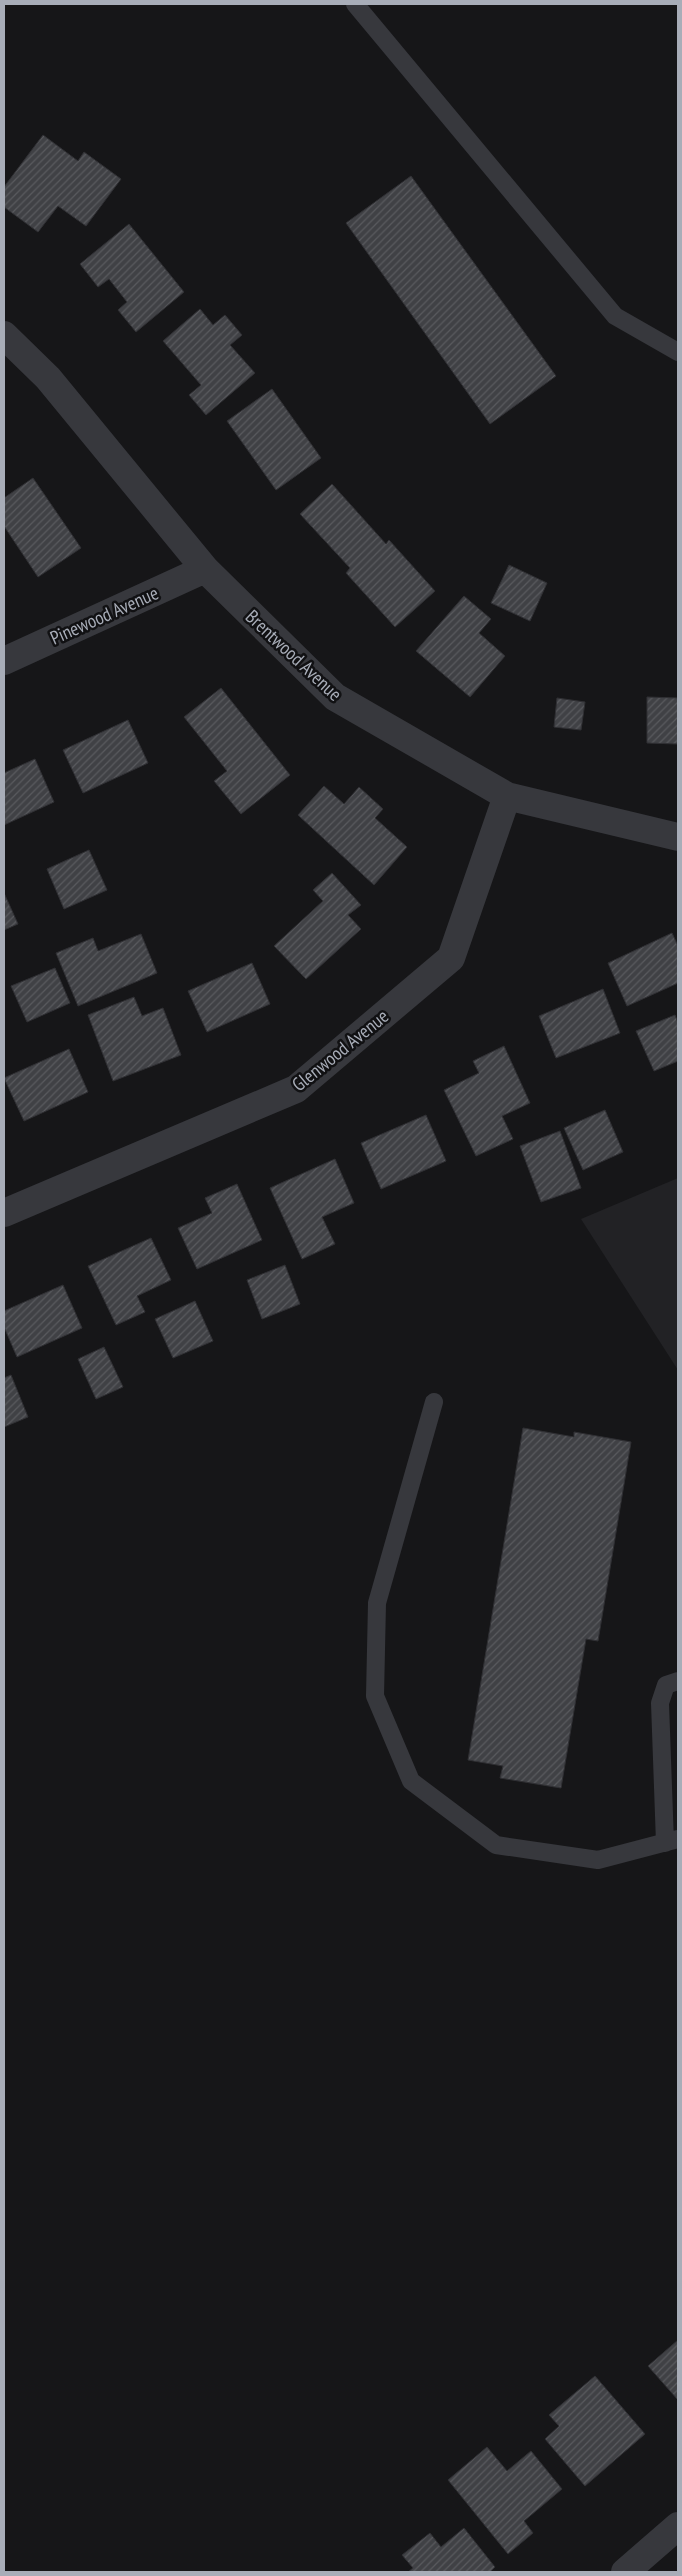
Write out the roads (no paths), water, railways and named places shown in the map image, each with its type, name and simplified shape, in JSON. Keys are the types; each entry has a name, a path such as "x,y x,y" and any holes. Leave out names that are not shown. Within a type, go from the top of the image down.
{"street":[{"name":"Brentwood Avenue","path":"4,335 48,378 205,569 335,697 507,796 678,837"},
{"name":"Pinewood Avenue","path":"4,661 205,569"},
{"name":"Glenwood Avenue","path":"4,1213 296,1089 451,958 507,796"},
{"path":"625,2572 678,2526"}],"lane":[{"path":"355,4 614,316 678,352"},
{"path":"434,1402 377,1603 375,1696 411,1781 496,1846 598,1860 672,1841 660,1703 666,1685 678,1681"}]}
